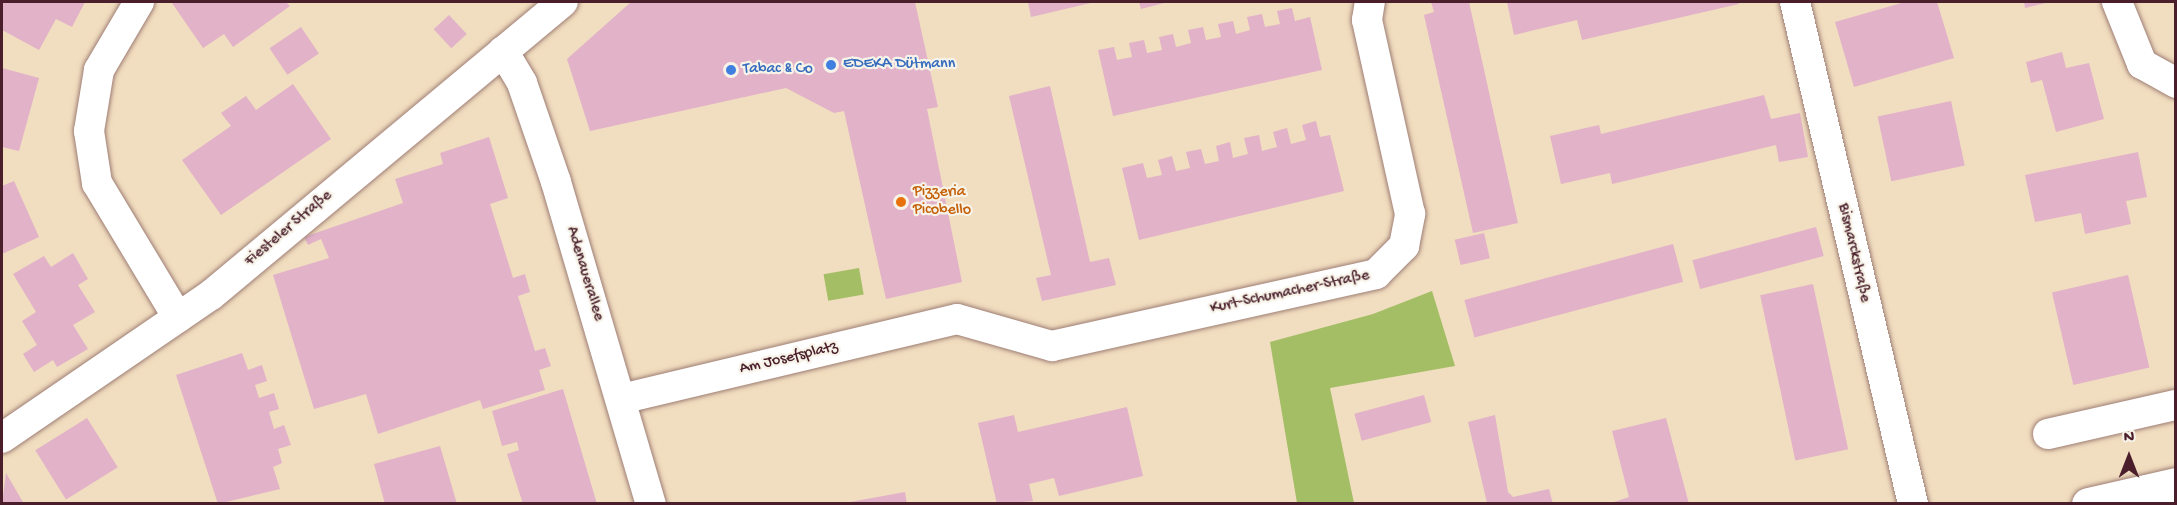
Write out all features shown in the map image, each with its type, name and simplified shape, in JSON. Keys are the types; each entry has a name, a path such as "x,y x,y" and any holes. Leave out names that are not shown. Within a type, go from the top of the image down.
{"main road":[{"path":"2088,504 2175,484"}],"street":[{"path":"139,2 99,70 89,131 97,183 178,318"},
{"name":"Fiesteler Straße","path":"2,438 178,318 563,2"},
{"name":"Kurt-Schumacher-Straße","path":"957,319 1052,346 1376,274 1392,264 1404,246 1410,214 1367,20 1370,2"},
{"name":"Bismarckstraße","path":"1795,2 1913,504"},
{"path":"2117,2 2142,64 2175,83"},
{"name":"Adenauerallee","path":"503,51 522,82 621,399 651,504"},
{"name":"Am Josefsplatz","path":"621,399 957,319"},
{"path":"2048,434 2175,405"}],"green space":[{"path":"859,268 864,295 828,301 824,274"},
{"path":"1432,291 1455,366 1330,388 1354,503 1297,503 1270,342 1373,314"}],"building":[{"path":"2,2 85,2 72,27 56,19 39,50 2,30"},
{"path":"286,2 290,6 233,47 224,34 203,48 172,3"},
{"path":"631,2 915,2 938,107 927,109 962,282 886,299 844,111 834,113 786,88 590,131 567,59"},
{"path":"1028,2 1095,2 1031,17"},
{"path":"1139,2 1164,2 1164,3 1141,9"},
{"path":"1431,2 1469,2 1518,223 1473,233 1424,15 1434,12"},
{"path":"1507,2 1738,2 1739,4 1582,40 1577,20 1514,35"},
{"path":"1905,2 1937,2 1954,58 1854,87 1835,22"},
{"path":"2024,2 2050,2 2025,8"},
{"path":"1292,8 1295,21 1310,17 1322,70 1113,116 1098,50 1114,47 1117,60 1132,57 1129,43 1144,40 1147,53 1162,50 1159,37 1173,34 1176,47 1191,43 1188,30 1203,27 1206,40 1221,37 1218,24 1233,21 1236,34 1250,30 1247,17 1262,14 1265,27 1280,24 1277,11"},
{"path":"449,15 467,34 451,48 434,29"},
{"path":"301,27 319,54 287,75 269,48"},
{"path":"2062,52 2066,68 2089,63 2104,119 2056,132 2042,80 2031,83 2026,62"},
{"path":"2,68 39,78 19,151 2,147"},
{"path":"293,84 331,139 221,215 182,160 231,126 221,113 246,96 256,110"},
{"path":"1050,86 1090,262 1109,258 1116,285 1042,301 1036,278 1051,275 1009,96"},
{"path":"1764,95 1771,119 1800,113 1808,157 1779,162 1776,145 1612,184 1610,173 1561,184 1550,136 1599,125 1601,134"},
{"path":"1951,101 1965,166 1891,181 1878,117"},
{"path":"1316,121 1320,137 1330,135 1344,191 1139,240 1122,168 1143,163 1147,178 1162,175 1158,160 1172,156 1176,171 1190,168 1186,152 1201,149 1205,164 1219,161 1216,146 1230,142 1233,158 1248,154 1244,138 1259,135 1262,151 1277,147 1273,132 1287,128 1291,144 1306,140 1302,125"},
{"path":"489,137 508,198 490,204 513,278 525,274 530,292 518,296 535,351 545,348 551,366 539,370 545,390 483,409 480,400 378,434 366,394 314,409 273,275 329,258 321,239 308,245 304,237 403,203 395,179 443,164 440,153"},
{"path":"2138,152 2147,197 2126,201 2131,224 2085,234 2081,213 2035,222 2025,175"},
{"path":"14,181 39,237 2,254 2,186"},
{"path":"1816,227 1824,256 1700,289 1692,260"},
{"path":"1484,233 1490,258 1461,265 1455,240"},
{"path":"1673,244 1683,282 1474,338 1464,300"},
{"path":"73,253 88,279 78,285 95,312 73,325 88,349 57,367 53,360 34,372 23,354 37,345 22,321 36,312 13,274 44,256 51,267"},
{"path":"2128,275 2149,368 2073,385 2052,293"},
{"path":"1813,284 1848,449 1795,461 1760,295"},
{"path":"242,353 248,370 262,365 267,381 255,385 259,398 274,393 279,409 269,412 274,429 284,425 291,445 278,449 282,463 273,467 280,489 218,504 176,375"},
{"path":"563,389 597,504 523,504 507,454 519,450 517,442 502,446 492,411"},
{"path":"1424,395 1431,422 1362,441 1354,414"},
{"path":"1127,407 1143,476 1059,496 1054,478 1029,484 1033,501 997,504 978,423 1014,415 1018,432"},
{"path":"1495,415 1508,492 1513,497 1549,489 1553,504 1487,503 1468,422"},
{"path":"87,418 118,467 66,500 35,450"},
{"path":"1666,418 1689,504 1608,504 1629,497 1612,431"},
{"path":"440,446 457,504 385,504 374,464"},
{"path":"6,473 24,504 2,504"},
{"path":"905,492 907,504 851,504 850,502"}],"place":[{"name":"EDEKA Dütmann","path":"831,65"},
{"name":"Tabac & Co","path":"731,70"},
{"name":"Pizzeria Picobello","path":"901,202"}]}
